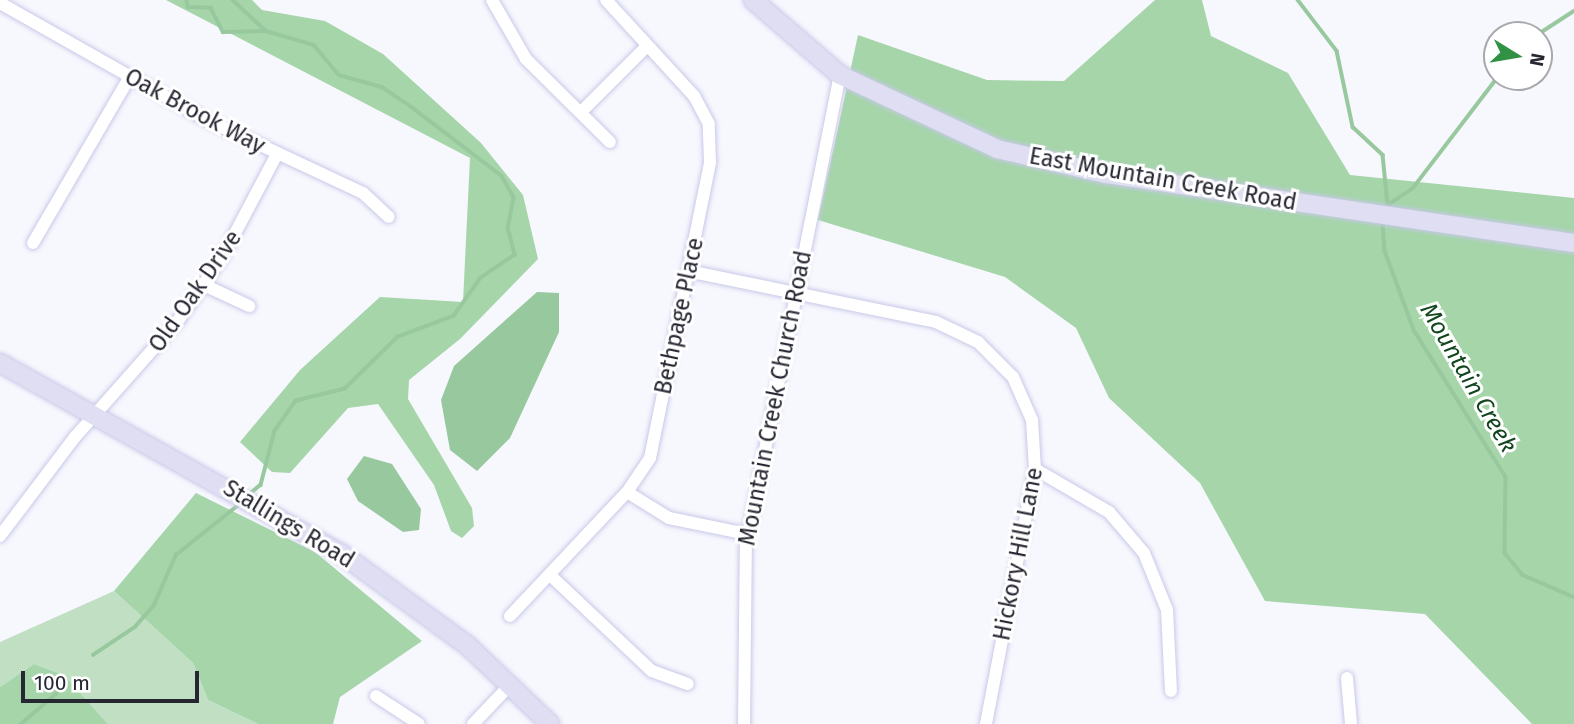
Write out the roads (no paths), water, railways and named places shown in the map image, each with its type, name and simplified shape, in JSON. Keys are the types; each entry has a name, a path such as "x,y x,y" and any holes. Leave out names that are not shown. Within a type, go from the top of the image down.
{"main road":[{"name":"East Mountain Creek Road","path":"753,0 840,75 948,131 1054,165 1574,243"},
{"name":"Stallings Road","path":"0,363 213,478 405,597 511,684 551,724"}],"street":[{"path":"492,0 526,59 582,111 610,142"},
{"name":"Bethpage Place","path":"510,616 627,492 653,446 710,162 709,124 695,96 646,47 606,0"},
{"name":"Oak Brook Way","path":"0,3 129,78 278,155 363,193 389,217"},
{"path":"582,111 646,47"},
{"name":"Mountain Creek Church Road","path":"744,724 747,534 840,75"},
{"path":"33,243 129,78"},
{"name":"Old Oak Drive","path":"0,536 204,285 278,155"},
{"name":"Hickory Hill Lane","path":"688,271 936,322 978,342 1021,391 1035,438 1035,468 986,724"},
{"path":"204,285 249,306"},
{"path":"1035,468 1109,512 1144,553 1167,610 1171,691"},
{"path":"627,492 659,515 747,534"},
{"path":"550,575 652,671 688,684"},
{"path":"1347,678 1351,724"},
{"path":"473,724 511,684"},
{"path":"376,695 419,724"}],"waterway":[{"path":"187,0 188,7 211,8 223,32 265,31"},
{"path":"233,0 266,31 314,45 339,75 382,87 413,108 502,176 514,198 508,228 515,255 481,278 454,316 398,337 345,389 296,401 275,431 261,485 249,495"},
{"path":"1298,0 1337,51 1353,127 1383,155 1388,205 1413,188 1487,91"},
{"name":"Mountain Creek","path":"1553,25 1574,11"},
{"name":"Mountain Creek","path":"1383,223 1385,251 1414,330 1506,477 1505,553 1523,575 1574,597"},
{"path":"93,655 135,627 154,605 176,555 241,503"},
{"path":"21,724 57,693"}]}
